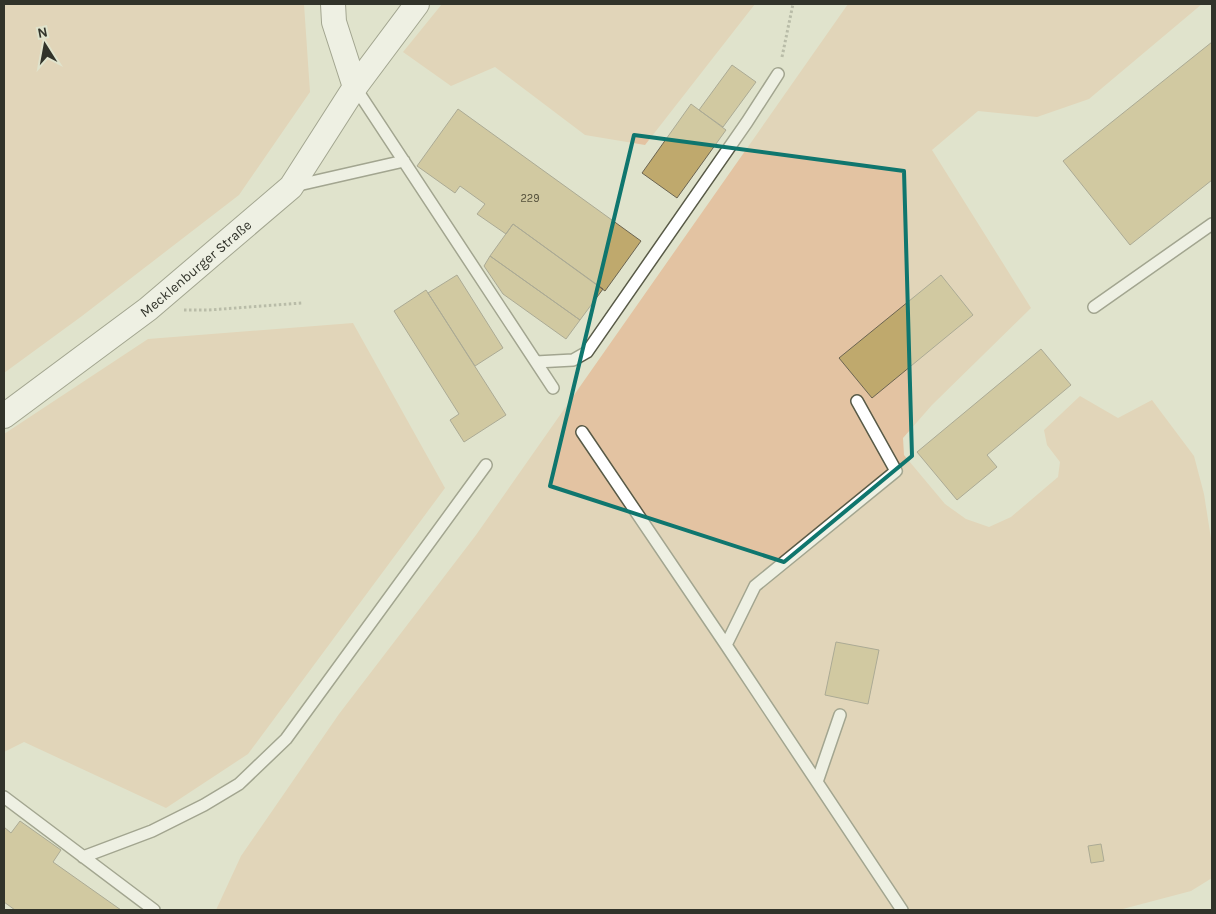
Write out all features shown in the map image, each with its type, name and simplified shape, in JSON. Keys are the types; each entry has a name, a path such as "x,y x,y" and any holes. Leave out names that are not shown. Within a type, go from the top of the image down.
{"street":[{"path":"333,4 334,22 355,87"},
{"name":"Mecklenburger Straße","path":"4,416 148,309 291,187 355,87 417,4"}],"lane":[{"path":"536,362 573,360 587,352 747,122 778,74"},
{"path":"355,87 553,388"},
{"path":"291,187 404,161"},
{"path":"1094,307 1212,224"},
{"path":"726,645 754,586 896,471 858,402"},
{"path":"582,432 902,910"},
{"path":"83,857 152,831 211,801 239,784 286,739 486,465"},
{"path":"817,782 840,715"},
{"path":"4,797 154,910"}],"path":[{"path":"778,74 793,4"},
{"path":"148,309 209,310 302,303"}],"highlighted area":[{"path":"634,135 904,171 912,456 784,562 550,486"}],"shaded area":[{"path":"4,4 304,4 310,92 239,195 82,316 4,373"},
{"path":"442,4 755,4 645,145 585,135 495,67 451,86 403,52"},
{"path":"848,4 1202,4 1089,99 1037,117 978,111 932,150 1031,308 932,405 903,438 904,455 945,504 966,519 989,527 1011,517 1058,477 1060,462 1047,445 1044,430 1080,396 1118,418 1152,400 1194,456 1204,494 1212,545 1212,878 1191,891 1119,910 216,910 241,856 339,714 476,535"},
{"path":"353,323 445,488 248,754 166,808 24,742 4,752 4,434 148,339"}],"building":[{"path":"1212,42 1212,180 1130,245 1063,161"},
{"path":"732,65 756,82 723,127 699,110"},
{"path":"691,104 726,130 677,198 642,173"},
{"path":"458,109 641,241 605,291 513,224 506,234 477,214 485,204 460,186 455,193 417,166"},
{"path":"513,224 603,289 580,320 490,256"},
{"path":"490,256 580,320 566,339 503,294 484,266"},
{"path":"457,275 503,348 475,366 428,293"},
{"path":"941,275 973,315 872,398 839,358"},
{"path":"426,290 506,415 464,442 450,420 459,414 394,311"},
{"path":"1041,349 1071,385 987,455 997,467 957,500 917,452"},
{"path":"836,642 879,650 868,704 825,695"},
{"path":"20,821 61,850 53,862 121,910 15,910 4,902 4,827 11,833"},
{"path":"1101,844 1104,861 1091,863 1088,846"}]}
